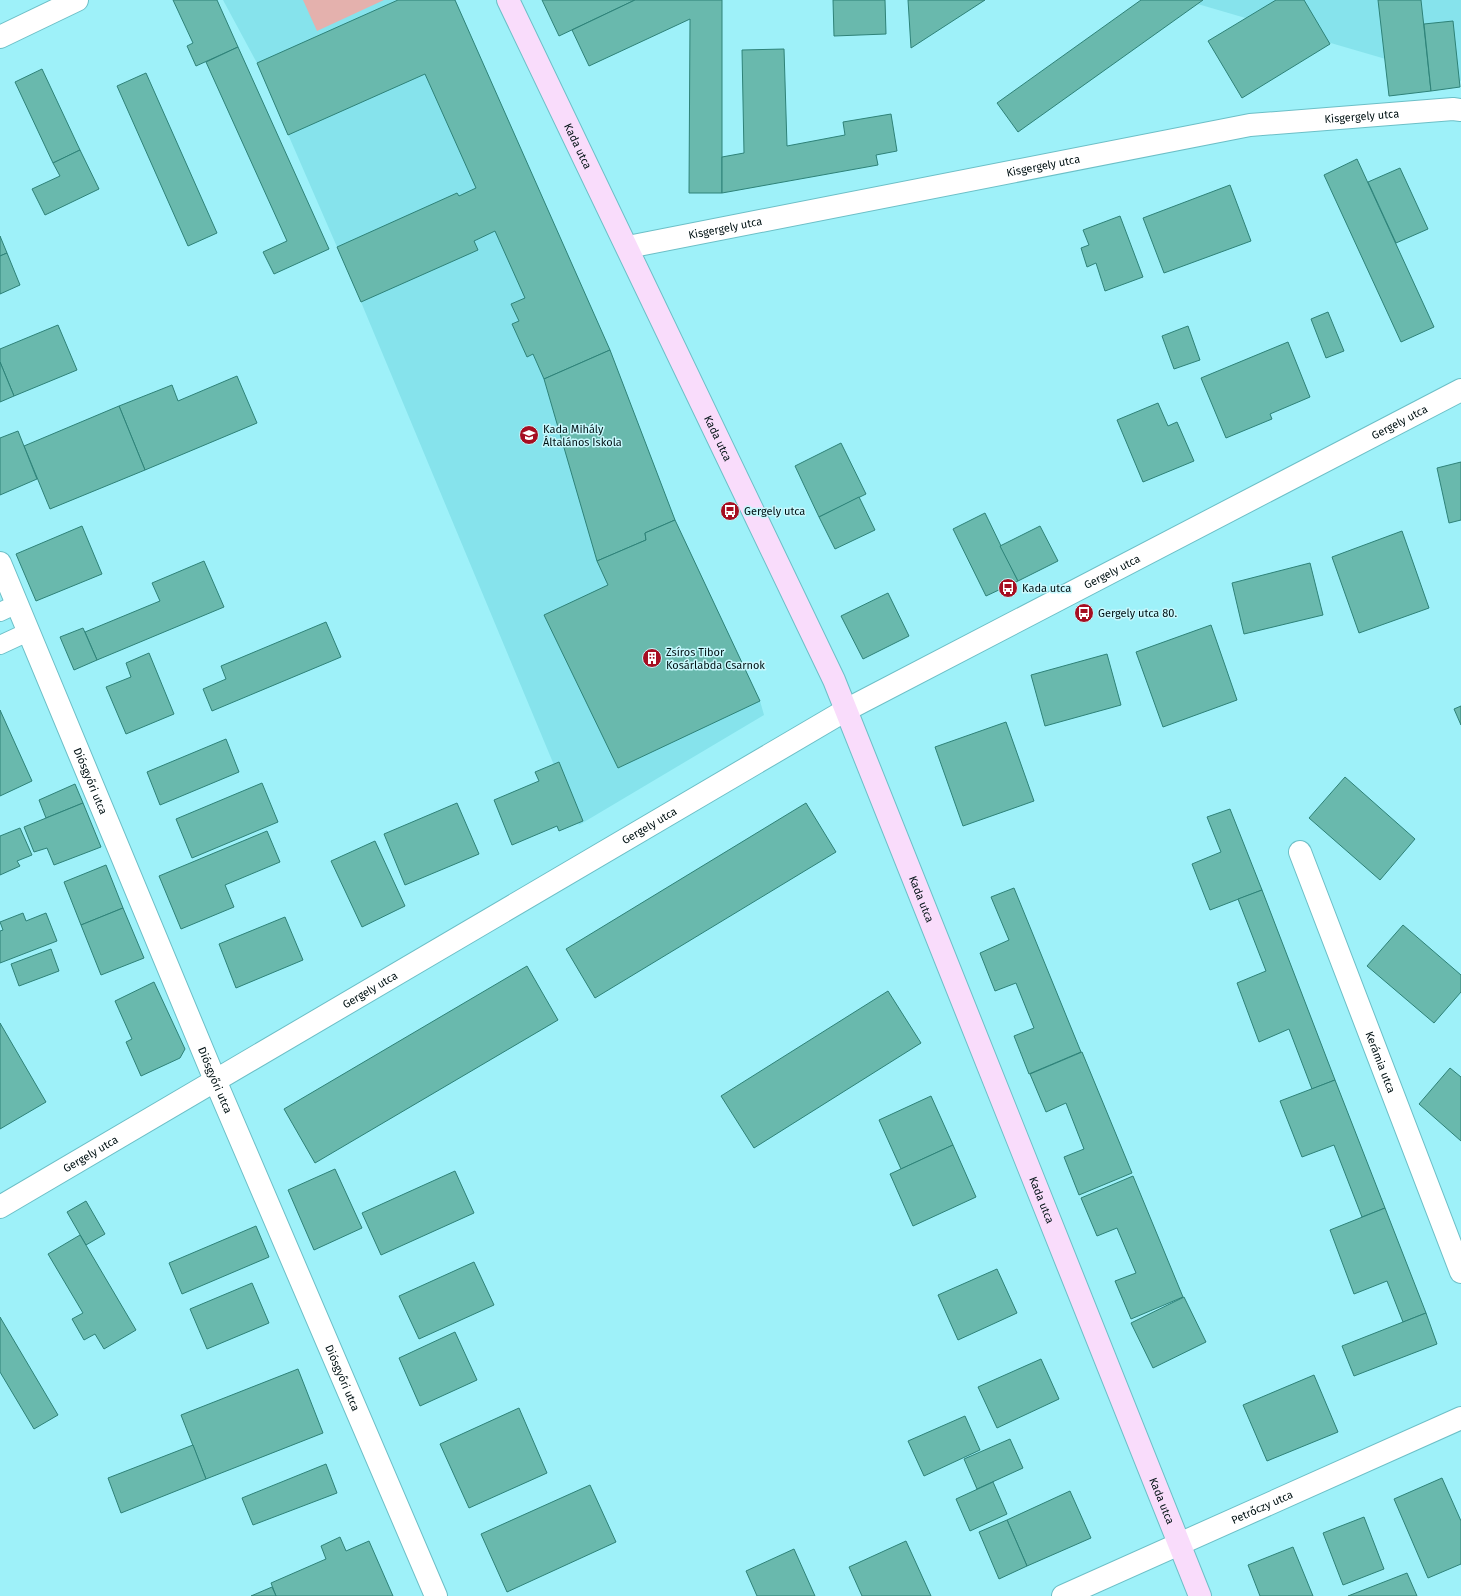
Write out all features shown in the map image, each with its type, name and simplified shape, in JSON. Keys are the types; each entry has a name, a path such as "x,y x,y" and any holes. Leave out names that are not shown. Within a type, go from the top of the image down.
{"street":[{"path":"0,37 77,0"},
{"name":"Kada utca","path":"508,0 628,247 834,680 1200,1596"},
{"name":"Kisgergely utca","path":"628,247 1250,124 1461,110"},
{"name":"Gergely utca","path":"0,1207 846,710 1461,390"},
{"name":"Diósgyőri utca","path":"0,562 9,608 28,632 215,1080 436,1596"},
{"name":"Kerámia utca","path":"1300,852 1461,1272"},
{"name":"Petrőczy utca","path":"1064,1596 1461,1418"}],"lane":[{"path":"0,645 28,632"}],"shaded area":[{"name":"Kada Mihály Általános Iskola","path":"223,0 455,0 675,520 760,701 764,715 579,825 361,302 257,63"},
{"path":"303,0 384,0 317,31"},
{"path":"1184,0 1461,0 1461,81"}],"building":[{"path":"173,0 217,0 238,47 196,66 187,46 193,43"},
{"path":"398,0 455,0 610,350 544,379 533,354 527,357 512,324 519,321 511,304 525,298 495,231 474,241 478,250 361,302 337,247 457,193 459,196 476,188 425,74 288,135 257,63"},
{"path":"542,0 635,0 559,36"},
{"path":"635,0 722,0 722,193 689,193 690,19 589,66 572,30"},
{"path":"833,0 885,0 886,34 834,36"},
{"path":"908,0 985,0 911,48"},
{"path":"1141,0 1203,0 1018,132 997,103"},
{"path":"1276,0 1304,0 1330,44 1242,98 1208,41"},
{"path":"1378,0 1421,0 1431,91 1389,96"},
{"path":"1453,21 1460,87 1431,91 1424,24"},
{"path":"238,47 329,249 274,274 263,252 287,241 206,62"},
{"path":"784,49 787,146 845,135 843,122 891,114 897,151 876,155 878,165 722,193 722,157 744,153 742,50"},
{"path":"42,69 80,150 53,163 15,82"},
{"path":"146,73 217,233 188,246 117,86"},
{"path":"80,150 99,189 45,215 32,189 60,176 53,163"},
{"path":"1357,159 1434,327 1401,342 1324,175"},
{"path":"1400,168 1428,229 1396,243 1368,182"},
{"path":"1230,185 1251,241 1164,273 1143,218"},
{"path":"1120,216 1143,277 1105,291 1096,263 1087,267 1081,248 1089,245 1083,230"},
{"path":"0,236 7,253 0,256"},
{"path":"7,253 20,285 0,294 0,256"},
{"path":"1328,312 1344,351 1326,358 1311,319"},
{"path":"58,325 77,370 14,396 0,362 0,349"},
{"path":"1188,326 1200,360 1174,369 1162,336"},
{"path":"1288,342 1310,397 1270,414 1272,419 1226,438 1201,378"},
{"path":"610,350 675,520 645,533 646,540 597,561 544,379"},
{"path":"0,362 14,396 0,402"},
{"path":"237,376 257,423 145,470 119,406 172,385 178,401"},
{"path":"1158,403 1168,426 1177,422 1194,461 1143,482 1117,420"},
{"path":"119,406 145,470 50,509 24,446"},
{"path":"18,431 37,479 0,495 0,438"},
{"path":"841,443 866,494 819,517 795,466"},
{"path":"1461,462 1461,520 1449,523 1437,468"},
{"path":"859,497 875,530 835,549 819,517"},
{"path":"985,513 1018,581 986,596 953,529"},
{"name":"Zsíros Tibor Kosárlabda Csarnok","path":"675,520 760,701 618,768 544,615 608,585 597,561 646,540 645,533"},
{"path":"82,526 102,574 36,601 16,554"},
{"path":"1040,526 1058,561 1018,581 1000,546"},
{"path":"1402,531 1429,608 1359,633 1332,557"},
{"path":"204,561 224,607 97,660 85,632 160,601 152,583"},
{"path":"1310,563 1323,615 1244,634 1232,583"},
{"path":"888,593 909,636 863,659 841,616"},
{"path":"326,622 341,657 212,711 203,689 226,679 221,666"},
{"path":"1211,625 1237,700 1163,727 1136,652"},
{"path":"83,628 97,660 74,670 60,637"},
{"path":"149,653 174,714 126,734 106,687 131,677 126,663"},
{"path":"1107,654 1121,705 1045,726 1031,675"},
{"path":"1461,706 1461,725 1454,709"},
{"path":"0,710 32,781 0,796"},
{"path":"1006,722 1034,801 963,826 935,747"},
{"path":"226,739 239,772 160,805 147,772"},
{"path":"559,762 583,821 559,831 557,826 512,845 494,800 539,781 535,772"},
{"path":"1345,777 1415,839 1380,880 1309,818"},
{"path":"262,783 278,822 192,858 176,819"},
{"path":"75,784 83,803 46,818 39,800"},
{"path":"83,803 101,847 54,865 47,848 34,852 24,827"},
{"path":"457,803 479,854 405,885 384,834"},
{"path":"806,803 836,852 595,998 566,949"},
{"path":"1230,809 1262,890 1210,910 1192,864 1221,852 1207,817"},
{"path":"20,828 32,855 17,861 20,866 0,875 0,836"},
{"path":"267,831 280,862 225,885 234,907 181,929 159,876"},
{"path":"375,841 405,906 362,927 331,861"},
{"path":"106,865 123,908 81,925 64,882"},
{"path":"1014,888 1081,1052 1029,1074 1014,1036 1034,1028 1016,983 995,991 980,953 1009,940 991,897"},
{"path":"1262,890 1335,1080 1312,1089 1289,1029 1259,1042 1237,983 1266,971 1238,899"},
{"path":"123,908 144,958 101,975 81,925"},
{"path":"23,913 26,921 46,913 57,941 0,963 0,931 3,930 0,922"},
{"path":"285,917 303,960 236,988 219,944"},
{"path":"1403,925 1461,975 1461,992 1434,1023 1367,966"},
{"path":"51,949 59,971 19,986 11,964"},
{"path":"527,966 558,1020 315,1163 284,1109"},
{"path":"154,982 185,1049 180,1058 141,1076 126,1042 132,1039 115,1001"},
{"path":"888,991 921,1043 754,1148 721,1096"},
{"path":"0,1023 46,1102 0,1129"},
{"path":"1082,1052 1132,1173 1079,1195 1064,1157 1084,1149 1066,1103 1046,1112 1030,1074"},
{"path":"1450,1068 1461,1077 1461,1141 1419,1104"},
{"path":"1335,1080 1385,1208 1362,1217 1334,1145 1302,1157 1280,1101"},
{"path":"931,1096 953,1145 901,1169 879,1120"},
{"path":"953,1145 976,1197 913,1226 890,1174"},
{"path":"335,1169 362,1228 314,1250 288,1190"},
{"path":"455,1171 474,1213 381,1255 362,1213"},
{"path":"1133,1176 1183,1297 1131,1319 1115,1281 1136,1273 1117,1228 1097,1236 1081,1198"},
{"path":"86,1201 105,1234 86,1245 67,1212"},
{"path":"1385,1208 1426,1313 1403,1322 1387,1281 1354,1294 1330,1230"},
{"path":"256,1226 269,1257 182,1294 169,1263"},
{"path":"80,1235 136,1330 104,1349 95,1334 84,1340 72,1319 83,1313 48,1254"},
{"path":"474,1262 494,1305 419,1339 399,1296"},
{"path":"997,1269 1017,1313 958,1340 938,1295"},
{"path":"252,1283 269,1323 207,1349 190,1309"},
{"path":"1184,1297 1206,1342 1153,1368 1131,1323"},
{"path":"1426,1313 1437,1344 1354,1376 1342,1346"},
{"path":"0,1317 58,1415 34,1429 0,1372"},
{"path":"455,1332 477,1380 420,1406 399,1358"},
{"path":"1041,1359 1059,1399 997,1428 978,1387"},
{"path":"298,1369 323,1433 206,1479 181,1415"},
{"path":"1314,1375 1338,1432 1267,1461 1243,1405"},
{"path":"519,1408 547,1473 469,1508 440,1444"},
{"path":"965,1416 980,1450 924,1476 908,1441"},
{"path":"1010,1439 1023,1468 977,1489 964,1459"},
{"path":"193,1445 206,1479 121,1513 108,1478"},
{"path":"326,1464 337,1493 253,1525 242,1498"},
{"path":"1442,1478 1461,1521 1461,1564 1428,1578 1394,1499"},
{"path":"993,1482 1007,1514 970,1531 956,1499"},
{"path":"590,1485 616,1542 507,1592 481,1534"},
{"path":"1070,1491 1091,1538 1027,1566 1007,1520"},
{"path":"1364,1517 1384,1569 1343,1585 1323,1533"},
{"path":"1007,1520 1027,1566 999,1579 979,1532"},
{"path":"340,1537 346,1551 369,1541 393,1596 276,1596 271,1583 326,1559 321,1546"},
{"path":"906,1541 931,1596 862,1596 849,1567"},
{"path":"1293,1547 1313,1596 1260,1596 1248,1565"},
{"path":"794,1549 815,1596 757,1596 746,1571"},
{"path":"1407,1573 1417,1596 1348,1596"},
{"path":"272,1587 276,1596 251,1596"}],"place":[{"name":"Kada Mihály Általános Iskola","path":"529,435"},
{"name":"Gergely utca","path":"730,511"},
{"name":"Kada utca","path":"1008,588"},
{"name":"Gergely utca 80.","path":"1084,613"},
{"name":"Zsíros Tibor Kosárlabda Csarnok","path":"652,658"}]}
